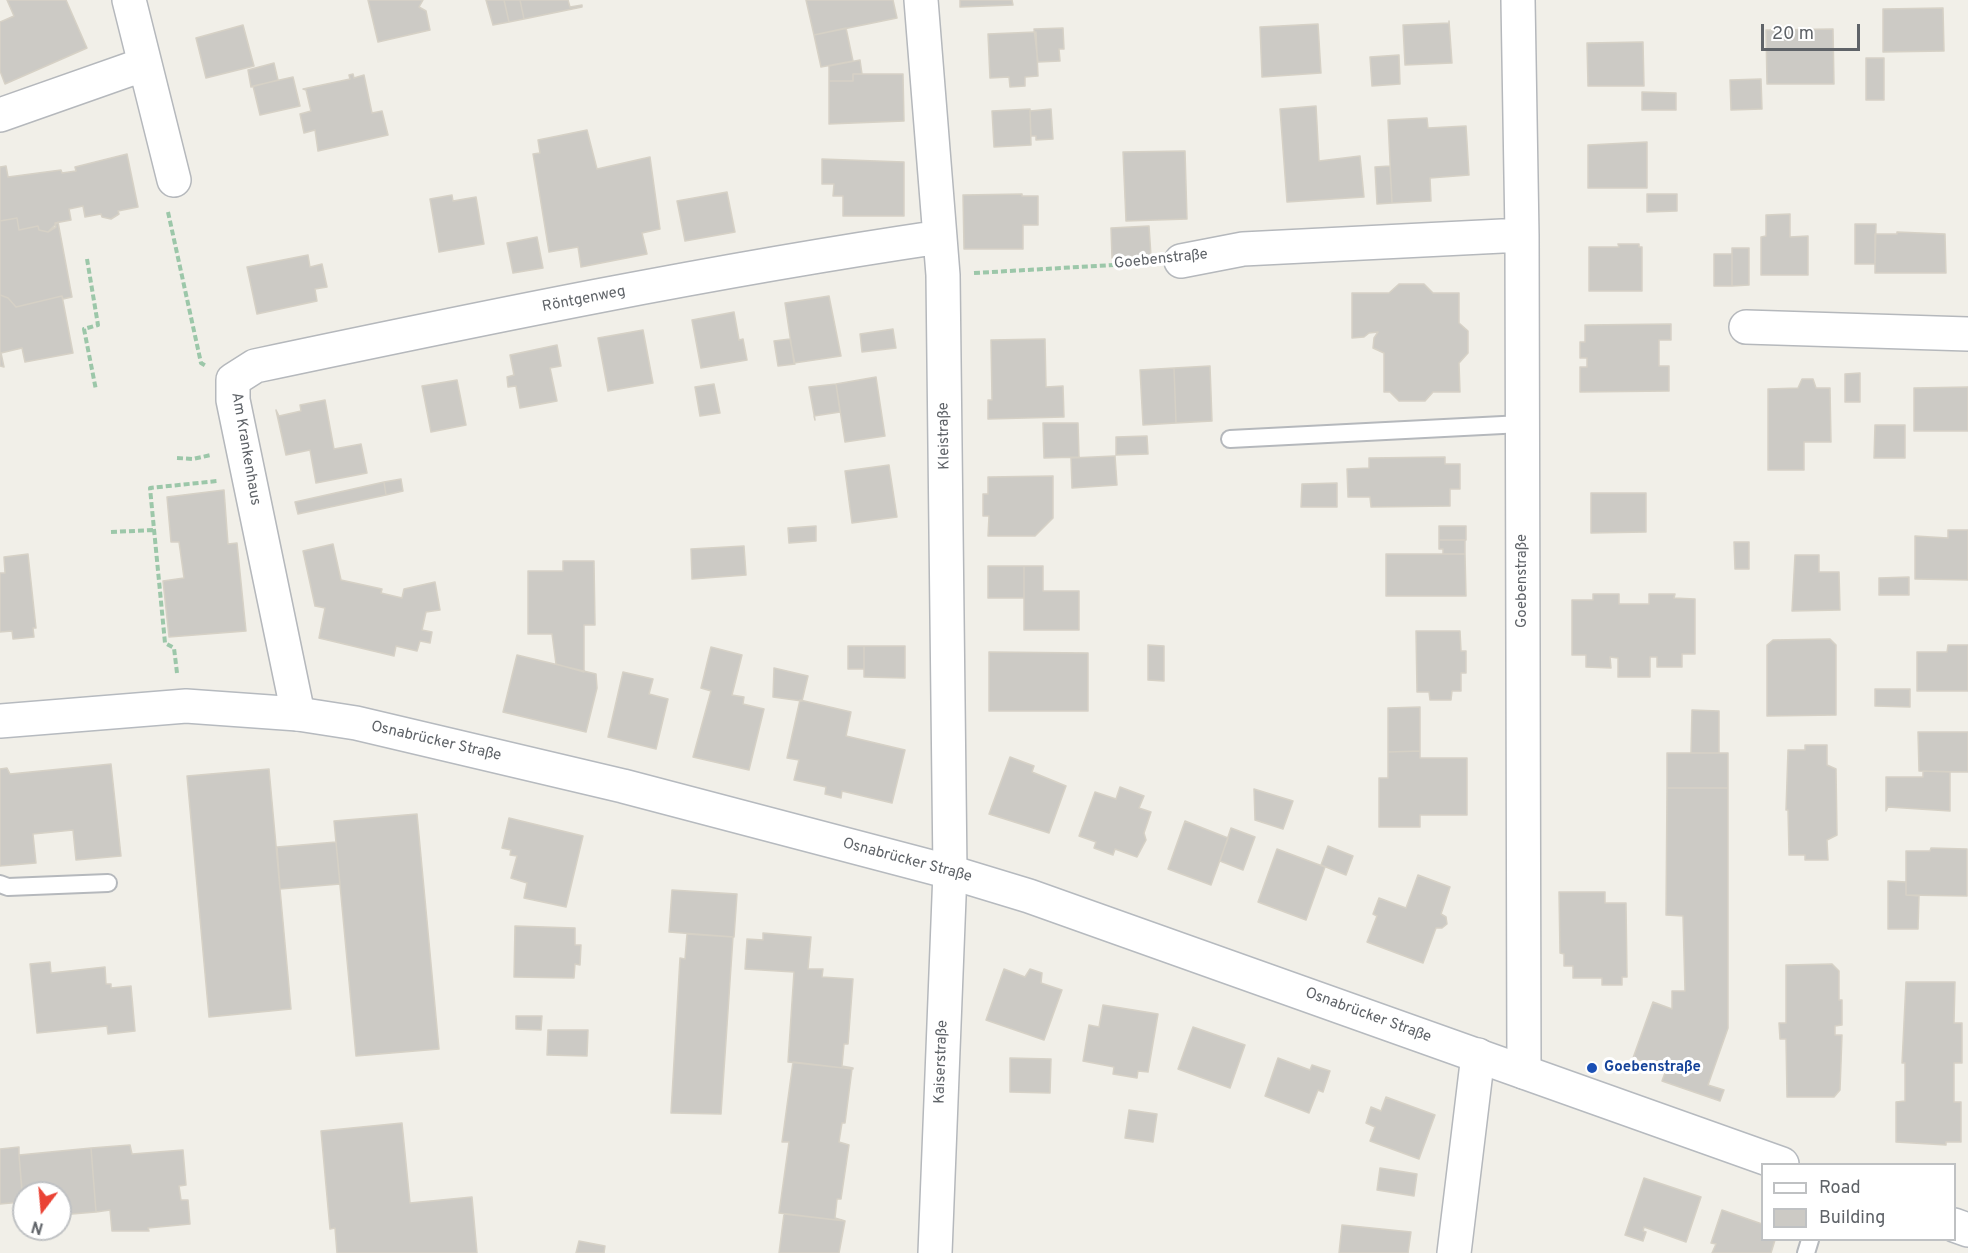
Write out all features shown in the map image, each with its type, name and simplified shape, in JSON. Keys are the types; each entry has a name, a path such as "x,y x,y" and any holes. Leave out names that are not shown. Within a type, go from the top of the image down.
{"street":[{"path":"129,0 174,180"},
{"name":"Kleistraße","path":"921,0 943,275 950,872"},
{"name":"Goebenstraße","path":"1518,0 1522,235 1524,1072"},
{"path":"0,115 145,64"},
{"name":"Goebenstraße","path":"1181,261 1243,249 1522,235"},
{"name":"Röntgenweg","path":"233,380 255,366 457,323 843,251 940,237"},
{"path":"1746,327 1968,334"},
{"name":"Am Krankenhaus","path":"233,380 233,400 297,714"},
{"name":"Osnabrücker Straße","path":"0,722 178,707 297,714 356,723 623,786 950,872 1029,896 1779,1163"},
{"name":"Kaiserstraße","path":"935,1253 950,872"},
{"path":"1454,1253 1478,1055"}],"lane":[{"path":"1230,439 1522,424"},
{"path":"0,884 8,887 108,883"}],"path":[{"name":"Am Krankenhaus","path":"174,180 166,200 201,363 233,380"},
{"path":"87,259 99,325 84,329 96,390"},
{"name":"Goebenstraße","path":"943,275 1181,261"},
{"path":"177,458 193,459 213,454 215,463"},
{"path":"178,707 174,648 165,643 150,488 219,481 217,472"},
{"path":"111,532 153,530"}],"building":[{"path":"7,0 66,0 87,48 5,84 0,71 0,22 14,16"},
{"path":"368,0 423,0 419,7 426,11 430,30 378,42"},
{"path":"486,0 504,0 509,22 493,25"},
{"path":"504,0 520,0 524,19 509,22"},
{"path":"520,0 568,0 570,7 582,5 582,7 524,19"},
{"path":"806,0 893,0 897,18 814,35"},
{"path":"960,0 1012,0 1013,5 960,7"},
{"path":"1943,8 1944,51 1883,52 1883,9"},
{"path":"1449,21 1452,63 1405,65 1403,25 1449,23"},
{"path":"1318,24 1321,73 1262,77 1260,27"},
{"path":"243,25 254,66 206,78 196,38"},
{"path":"846,28 853,61 821,67 814,35"},
{"path":"1063,28 1064,49 1059,49 1060,61 1038,62 1034,29"},
{"path":"1833,29 1834,84 1767,84 1766,30"},
{"path":"1036,32 1038,76 1025,77 1025,86 1010,87 1009,77 990,78 988,34"},
{"path":"1643,42 1644,86 1588,86 1587,43"},
{"path":"1399,55 1400,84 1372,86 1370,57"},
{"path":"1866,58 1884,58 1884,100 1866,100"},
{"path":"860,60 862,74 853,74 853,81 829,81 829,66"},
{"path":"274,63 278,80 251,87 248,70"},
{"path":"353,74 354,78 364,75 372,113 382,111 388,135 318,151 315,130 304,133 300,114 311,111 306,90 303,89 350,79 349,75"},
{"path":"853,74 903,74 904,121 829,124 829,81 853,81"},
{"path":"293,77 300,106 260,115 253,86"},
{"path":"1761,79 1762,109 1731,110 1730,80"},
{"path":"1642,92 1676,93 1676,110 1642,110"},
{"path":"1316,106 1319,161 1360,156 1364,197 1287,202 1280,109"},
{"path":"1030,109 1031,145 994,147 992,111"},
{"path":"1051,109 1053,139 1036,140 1036,136 1031,136 1030,111"},
{"path":"1427,118 1428,128 1466,126 1469,175 1430,178 1431,201 1392,203 1388,120"},
{"path":"587,130 597,169 650,157 660,229 642,233 647,254 581,267 578,247 549,252 533,154 540,153 538,140"},
{"path":"1647,142 1647,188 1588,188 1588,145"},
{"path":"1185,151 1187,219 1126,221 1123,152"},
{"path":"127,154 138,207 118,211 119,214 111,219 102,217 101,214 85,217 83,206 69,209 71,220 55,223 56,227 48,232 39,230 38,226 19,230 17,218 0,221 0,167 6,166 8,177 61,170 62,173 76,171 75,167"},
{"path":"822,159 904,162 904,216 843,216 843,196 833,196 834,184 822,184"},
{"path":"1390,166 1392,203 1377,204 1375,167"},
{"path":"727,192 735,232 685,241 677,201"},
{"path":"1022,194 1022,196 1038,196 1038,225 1023,225 1023,249 964,249 963,195"},
{"path":"1647,194 1677,194 1677,211 1647,212"},
{"path":"452,195 453,201 476,197 484,244 439,252 430,199"},
{"path":"1790,214 1790,237 1808,236 1808,275 1761,275 1761,237 1766,236 1766,215"},
{"path":"17,218 19,230 38,226 39,230 48,232 58,222 72,297 63,299 62,296 16,307 8,298 0,295 0,221"},
{"path":"1855,224 1876,224 1875,264 1855,264"},
{"path":"1149,226 1151,256 1112,258 1111,228"},
{"path":"1897,232 1945,234 1946,273 1875,273 1875,234 1897,234"},
{"path":"537,237 543,268 513,273 507,243"},
{"path":"1618,244 1639,244 1639,247 1642,247 1642,291 1589,291 1589,247 1619,247"},
{"path":"1732,248 1749,248 1749,285 1732,286"},
{"path":"1714,254 1732,254 1732,286 1714,286"},
{"path":"308,255 310,267 322,264 327,287 315,289 317,301 257,314 247,267"},
{"path":"1399,284 1424,284 1433,293 1459,293 1459,323 1468,331 1468,353 1459,363 1460,392 1433,392 1425,401 1399,401 1390,392 1384,392 1384,353 1373,348 1374,338 1378,332 1352,338 1352,293 1389,293"},
{"path":"0,295 8,298 16,307 62,296 73,353 25,362 22,348 1,353 4,367 0,366"},
{"path":"829,296 841,356 794,363 785,303"},
{"path":"734,312 739,340 743,339 747,360 701,368 692,320"},
{"path":"1671,324 1671,340 1659,340 1659,366 1669,366 1669,391 1580,392 1580,367 1587,367 1587,358 1580,358 1580,342 1585,342 1585,325"},
{"path":"893,329 896,348 862,352 860,334"},
{"path":"643,330 653,383 608,391 598,338"},
{"path":"790,339 795,364 778,366 774,341"},
{"path":"1045,339 1046,387 1063,386 1064,417 988,419 988,400 992,400 991,340"},
{"path":"557,345 561,366 550,368 557,401 520,408 516,386 508,387 507,377 514,375 510,355"},
{"path":"1210,366 1212,421 1176,423 1174,368"},
{"path":"1174,368 1176,423 1143,425 1140,370"},
{"path":"1860,373 1860,402 1845,402 1845,374"},
{"path":"876,377 885,436 845,442 836,384"},
{"path":"1802,379 1813,379 1816,388 1830,388 1831,442 1804,442 1804,470 1768,470 1768,389 1798,388"},
{"path":"457,380 466,425 431,432 422,386"},
{"path":"714,384 720,413 700,416 695,387"},
{"path":"836,384 840,412 814,416 809,387"},
{"path":"1968,387 1968,431 1914,431 1914,388"},
{"path":"325,400 334,449 361,444 367,473 316,483 310,450 286,455 276,410 279,416 301,411 300,405"},
{"path":"1043,423 1078,423 1079,457 1044,458"},
{"path":"1875,425 1905,425 1905,458 1874,458"},
{"path":"1147,436 1148,454 1116,455 1116,437"},
{"path":"1115,456 1117,485 1072,488 1071,458"},
{"path":"1445,457 1445,464 1460,464 1460,489 1450,489 1450,506 1371,507 1370,497 1348,497 1347,469 1369,468 1369,458"},
{"path":"889,465 897,517 852,523 845,471"},
{"path":"1053,476 1053,518 1035,536 988,536 989,516 983,516 983,494 988,494 988,477"},
{"path":"401,479 403,491 386,495 384,482"},
{"path":"384,482 386,495 298,514 295,502"},
{"path":"1337,483 1337,507 1301,507 1302,484"},
{"path":"224,490 228,544 237,543 246,631 169,637 163,581 184,578 179,542 171,542 167,497"},
{"path":"1591,493 1646,493 1646,532 1591,533"},
{"path":"816,526 816,541 789,543 788,528"},
{"path":"1439,526 1466,526 1466,540 1439,540"},
{"path":"1948,530 1968,530 1968,580 1915,579 1915,536 1948,538"},
{"path":"1439,540 1465,540 1465,554 1443,554 1443,549 1439,549"},
{"path":"1734,542 1749,542 1749,569 1735,569"},
{"path":"333,544 341,580 382,589 381,593 402,598 404,589 435,582 440,610 426,612 422,630 432,632 430,643 420,641 417,651 396,646 394,656 319,638 325,608 315,606 303,551"},
{"path":"744,546 746,575 692,579 691,549"},
{"path":"28,554 36,628 33,628 34,637 13,639 12,631 0,632 0,573 5,573 4,557"},
{"path":"1386,554 1465,554 1466,596 1386,596"},
{"path":"1795,555 1819,555 1819,572 1839,572 1840,610 1792,611"},
{"path":"563,561 594,561 595,625 584,625 584,672 556,664 552,634 528,634 528,571 563,571"},
{"path":"988,566 1024,566 1024,598 988,598"},
{"path":"1024,566 1043,566 1043,591 1079,591 1079,630 1024,630"},
{"path":"1909,577 1909,595 1879,595 1879,578"},
{"path":"1593,594 1619,594 1619,604 1649,604 1649,594 1675,594 1674,598 1695,599 1695,654 1682,654 1682,667 1657,667 1657,657 1650,657 1650,677 1618,677 1618,658 1610,657 1611,668 1586,667 1586,655 1572,655 1572,600 1593,600"},
{"path":"1416,631 1460,631 1461,651 1466,651 1466,673 1461,673 1461,691 1452,691 1451,700 1430,700 1429,692 1417,692"},
{"path":"1830,639 1836,645 1836,715 1767,716 1767,645 1773,640"},
{"path":"1148,645 1164,646 1164,681 1148,680"},
{"path":"1948,645 1968,645 1968,691 1917,691 1917,652 1947,652"},
{"path":"848,646 864,646 864,669 848,669"},
{"path":"864,646 905,646 905,678 864,677"},
{"path":"711,647 742,655 732,695 744,697 743,704 764,709 749,770 693,757 711,691 701,688"},
{"path":"989,652 1088,653 1088,711 989,711"},
{"path":"517,655 596,674 597,688 586,732 503,712"},
{"path":"774,668 808,676 802,701 773,697"},
{"path":"623,672 653,679 649,694 668,699 656,749 608,737"},
{"path":"1875,689 1910,689 1910,707 1875,706"},
{"path":"800,700 851,712 846,736 905,750 892,803 842,791 841,798 825,794 826,787 794,780 799,760 787,758"},
{"path":"1420,707 1420,751 1388,752 1388,708"},
{"path":"1692,710 1719,711 1719,753 1691,753"},
{"path":"1918,732 1968,732 1968,772 1919,771"},
{"path":"1805,745 1827,745 1827,765 1836,769 1837,835 1827,840 1828,860 1805,860 1805,855 1789,855 1788,810 1786,810 1788,750 1805,750"},
{"path":"1420,751 1420,758 1467,758 1467,815 1420,815 1420,827 1379,827 1379,778 1388,778 1388,752"},
{"path":"1667,753 1728,753 1728,788 1667,788"},
{"path":"1010,757 1034,766 1032,772 1066,786 1049,833 989,814"},
{"path":"111,764 121,856 76,860 73,830 33,834 36,863 0,866 0,769 7,768 10,774"},
{"path":"269,769 291,1009 209,1017 187,776"},
{"path":"1923,771 1950,772 1950,811 1888,807 1886,811 1886,777 1923,777"},
{"path":"1120,787 1144,796 1139,808 1151,812 1144,833 1146,840 1137,857 1115,849 1113,855 1094,848 1096,842 1079,836 1095,792 1116,799"},
{"path":"1667,788 1728,788 1728,1028 1708,1085 1724,1090 1720,1101 1662,1081 1666,1070 1633,1058 1653,1002 1672,1009 1672,991 1685,991 1683,916 1666,915"},
{"path":"1254,789 1293,801 1283,829 1255,820"},
{"path":"417,814 439,1049 356,1056 334,821"},
{"path":"509,818 583,836 566,907 524,898 527,883 511,878 517,856 510,855 511,850 502,848"},
{"path":"1185,821 1228,838 1211,885 1168,869"},
{"path":"1231,828 1255,837 1243,870 1220,861"},
{"path":"336,842 340,884 280,889 277,847"},
{"path":"1328,846 1353,856 1346,875 1321,865"},
{"path":"1931,848 1967,849 1967,896 1906,895 1906,851 1930,851"},
{"path":"1277,849 1325,867 1306,920 1258,902"},
{"path":"1418,875 1450,887 1441,914 1446,917 1447,924 1442,928 1436,928 1423,963 1367,942 1377,916 1373,914 1379,898 1406,908"},
{"path":"1888,881 1906,882 1906,895 1919,896 1918,929 1888,929"},
{"path":"672,890 737,894 734,937 669,932"},
{"path":"1559,892 1605,892 1605,903 1626,903 1627,977 1622,977 1622,985 1602,985 1602,978 1573,978 1573,966 1564,966 1564,954 1560,953"},
{"path":"515,926 575,928 575,945 581,945 580,965 575,964 574,978 514,977"},
{"path":"763,933 811,937 808,969 823,969 822,977 853,979 848,1044 844,1044 842,1066 853,1069 788,1062 794,972 745,969 747,939 763,940"},
{"path":"687,934 733,937 721,1114 671,1113 680,958 685,959"},
{"path":"50,962 51,973 105,967 106,984 111,984 111,988 131,986 135,1031 108,1034 107,1026 37,1033 30,964"},
{"path":"1832,964 1839,971 1839,1000 1842,1000 1842,1025 1835,1026 1835,1035 1842,1035 1840,1090 1834,1097 1787,1097 1786,1039 1780,1039 1779,1023 1786,1023 1786,965"},
{"path":"1004,969 1025,977 1030,969 1042,973 1041,983 1062,990 1044,1040 986,1020"},
{"path":"1906,982 1955,982 1954,1023 1962,1023 1962,1063 1954,1063 1954,1102 1961,1102 1961,1142 1946,1142 1946,1145 1896,1142 1896,1102 1905,1101 1905,1063 1902,1063"},
{"path":"1103,1005 1158,1014 1148,1072 1138,1071 1137,1078 1113,1074 1114,1067 1083,1061 1089,1025 1099,1027"},
{"path":"516,1016 542,1016 541,1030 516,1029"},
{"path":"1193,1027 1245,1045 1230,1088 1178,1069"},
{"path":"548,1030 588,1030 587,1056 547,1055"},
{"path":"1010,1058 1051,1059 1050,1093 1010,1092"},
{"path":"1278,1058 1310,1070 1312,1065 1330,1071 1323,1092 1318,1090 1309,1113 1265,1096"},
{"path":"793,1062 852,1069 845,1123 842,1123 839,1142 849,1145 841,1199 837,1199 835,1218 845,1221 779,1213 789,1142 782,1142"},
{"path":"1386,1097 1435,1115 1419,1159 1370,1141 1375,1127 1366,1123 1371,1107 1381,1111"},
{"path":"1129,1110 1157,1114 1153,1142 1125,1138"},
{"path":"402,1123 410,1203 472,1197 477,1253 337,1253 335,1228 330,1229 321,1131"},
{"path":"130,1145 132,1154 183,1150 186,1185 179,1186 181,1200 188,1200 190,1224 148,1228 149,1231 112,1231 110,1210 96,1212 91,1148"},
{"path":"19,1147 21,1181 12,1181 12,1203 0,1204 0,1149"},
{"path":"91,1148 96,1212 72,1214 72,1181 21,1181 19,1155"},
{"path":"1380,1168 1417,1174 1414,1196 1377,1190"},
{"path":"1644,1178 1701,1197 1686,1242 1644,1227 1643,1231 1646,1232 1643,1241 1625,1235"},
{"path":"1722,1210 1761,1224 1761,1241 1775,1241 1771,1253 1712,1253 1716,1244 1711,1243"},
{"path":"784,1214 845,1221 839,1253 779,1253"},
{"path":"1342,1225 1411,1232 1408,1253 1339,1253"},
{"path":"579,1241 605,1246 604,1253 576,1253"}],"place":[{"name":"Goebenstraße","path":"1592,1068"}]}
